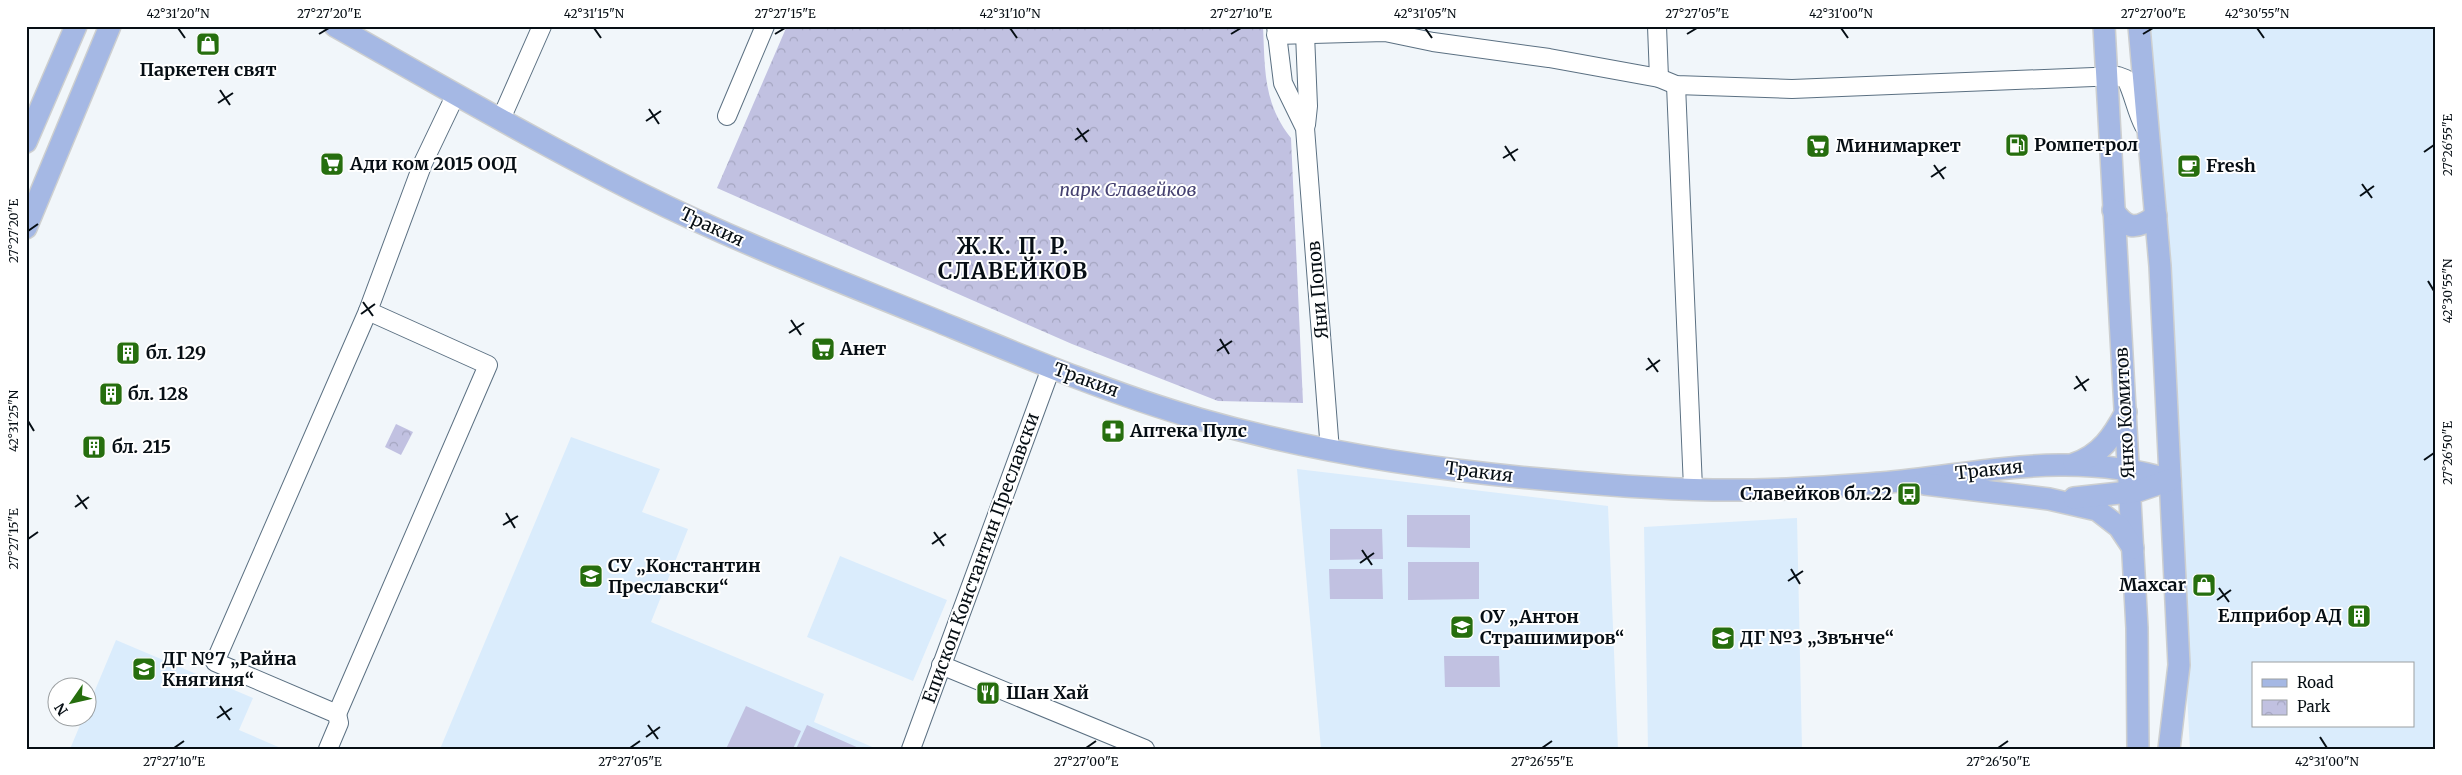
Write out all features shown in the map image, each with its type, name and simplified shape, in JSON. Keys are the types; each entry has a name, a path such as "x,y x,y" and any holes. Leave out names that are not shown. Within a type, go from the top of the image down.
{"main road":[{"path":"26,142 76,26"},
{"path":"26,228 110,26"},
{"name":"Тракия","path":"335,26 501,119 634,190 728,235 1051,368 1199,419 1330,451 1479,473 1624,486 1745,490 1905,480 2003,467 2074,464 2129,469 2170,480"},
{"name":"Янко Комитов","path":"2104,26 2137,628 2138,749"},
{"path":"2139,26 2161,283 2179,665 2169,749"},
{"path":"2113,210 2120,220 2128,225 2144,224 2156,216"},
{"path":"2074,464 2087,460 2104,446 2126,412"},
{"name":"Тракия","path":"1905,480 1948,488 2049,499"},
{"path":"2049,499 2129,493 2170,480"},
{"path":"2049,499 2097,510 2119,527 2133,548"}],"street":[{"path":"501,119 542,26"},
{"path":"727,116 765,26"},
{"path":"1657,26 1659,78"},
{"path":"1276,31 1305,34 1385,32 1433,42 1549,58 1659,78 1676,85 1792,89 2118,76 2126,79 2132,91 2137,114 2147,131"},
{"name":"Яни Попов","path":"1276,31 1283,83 1305,128"},
{"name":"Яни Попов","path":"1305,34 1308,106 1305,128 1330,451"},
{"path":"1676,85 1693,488"},
{"path":"337,714 215,662 353,342 368,312 424,163 456,94"},
{"path":"328,749 340,722 337,714 488,365 368,312"},
{"name":"Епископ Константин Преславски","path":"911,749 1051,368"},
{"path":"942,665 1145,749"}],"shaded area":[{"path":"2150,26 2436,26 2436,749 2190,749"},
{"name":"СУ „Константин Преславски“","path":"571,437 660,469 642,512 688,529 651,622 824,694 814,722 877,749 440,749"},
{"name":"ОУ „Антон Страшимиров“","path":"1297,469 1608,506 1618,749 1321,749"},
{"name":"ДГ №3 „Звънче“","path":"1797,518 1802,749 1648,749 1644,527"},
{"path":"840,556 947,600 913,681 807,637"},
{"name":"ДГ №7 „Райна Княгиня“","path":"116,640 253,698 239,730 283,749 70,749 79,728 98,728 98,683"}],"green space":[{"name":"парк Славейков","path":"787,26 1263,26 1265,71 1270,99 1282,125 1291,138 1303,403 1218,401 1072,344 717,188"},
{"path":"396,424 413,432 401,455 385,447"},
{"path":"1407,515 1470,515 1470,548 1407,547"},
{"path":"1330,529 1382,529 1383,559 1330,560"},
{"path":"1408,562 1479,562 1479,599 1408,600"},
{"path":"1329,569 1382,569 1383,599 1330,599"},
{"path":"1444,656 1499,656 1500,687 1445,687"},
{"path":"746,706 801,731 793,749 726,749"},
{"path":"807,725 861,749 796,749"}],"place":[{"name":"Паркетен свят","path":"208,44"},
{"name":"Ромпетрол","path":"2017,145"},
{"name":"Минимаркет","path":"1818,146"},
{"name":"Ади ком 2015 ООД","path":"332,164"},
{"name":"Fresh","path":"2189,166"},
{"name":"Анет","path":"823,349"},
{"name":"бл. 129","path":"128,353"},
{"name":"бл. 128","path":"111,394"},
{"name":"Аптека Пулс","path":"1113,431"},
{"name":"бл. 215","path":"94,447"},
{"name":"Славейков бл.22","path":"1909,494"},
{"name":"СУ „Константин Преславски“","path":"591,576"},
{"name":"Maxcar","path":"2204,585"},
{"name":"Елприбор АД","path":"2359,616"},
{"name":"ОУ „Антон Страшимиров“","path":"1462,627"},
{"name":"ДГ №3 „Звънче“","path":"1723,638"},
{"name":"ДГ №7 „Райна Княгиня“","path":"144,669"},
{"name":"Шан Хай","path":"988,693"}],"district":[{"name":"Ж.К. П. Р. СЛАВЕЙКОВ","path":"1013,258"}]}
